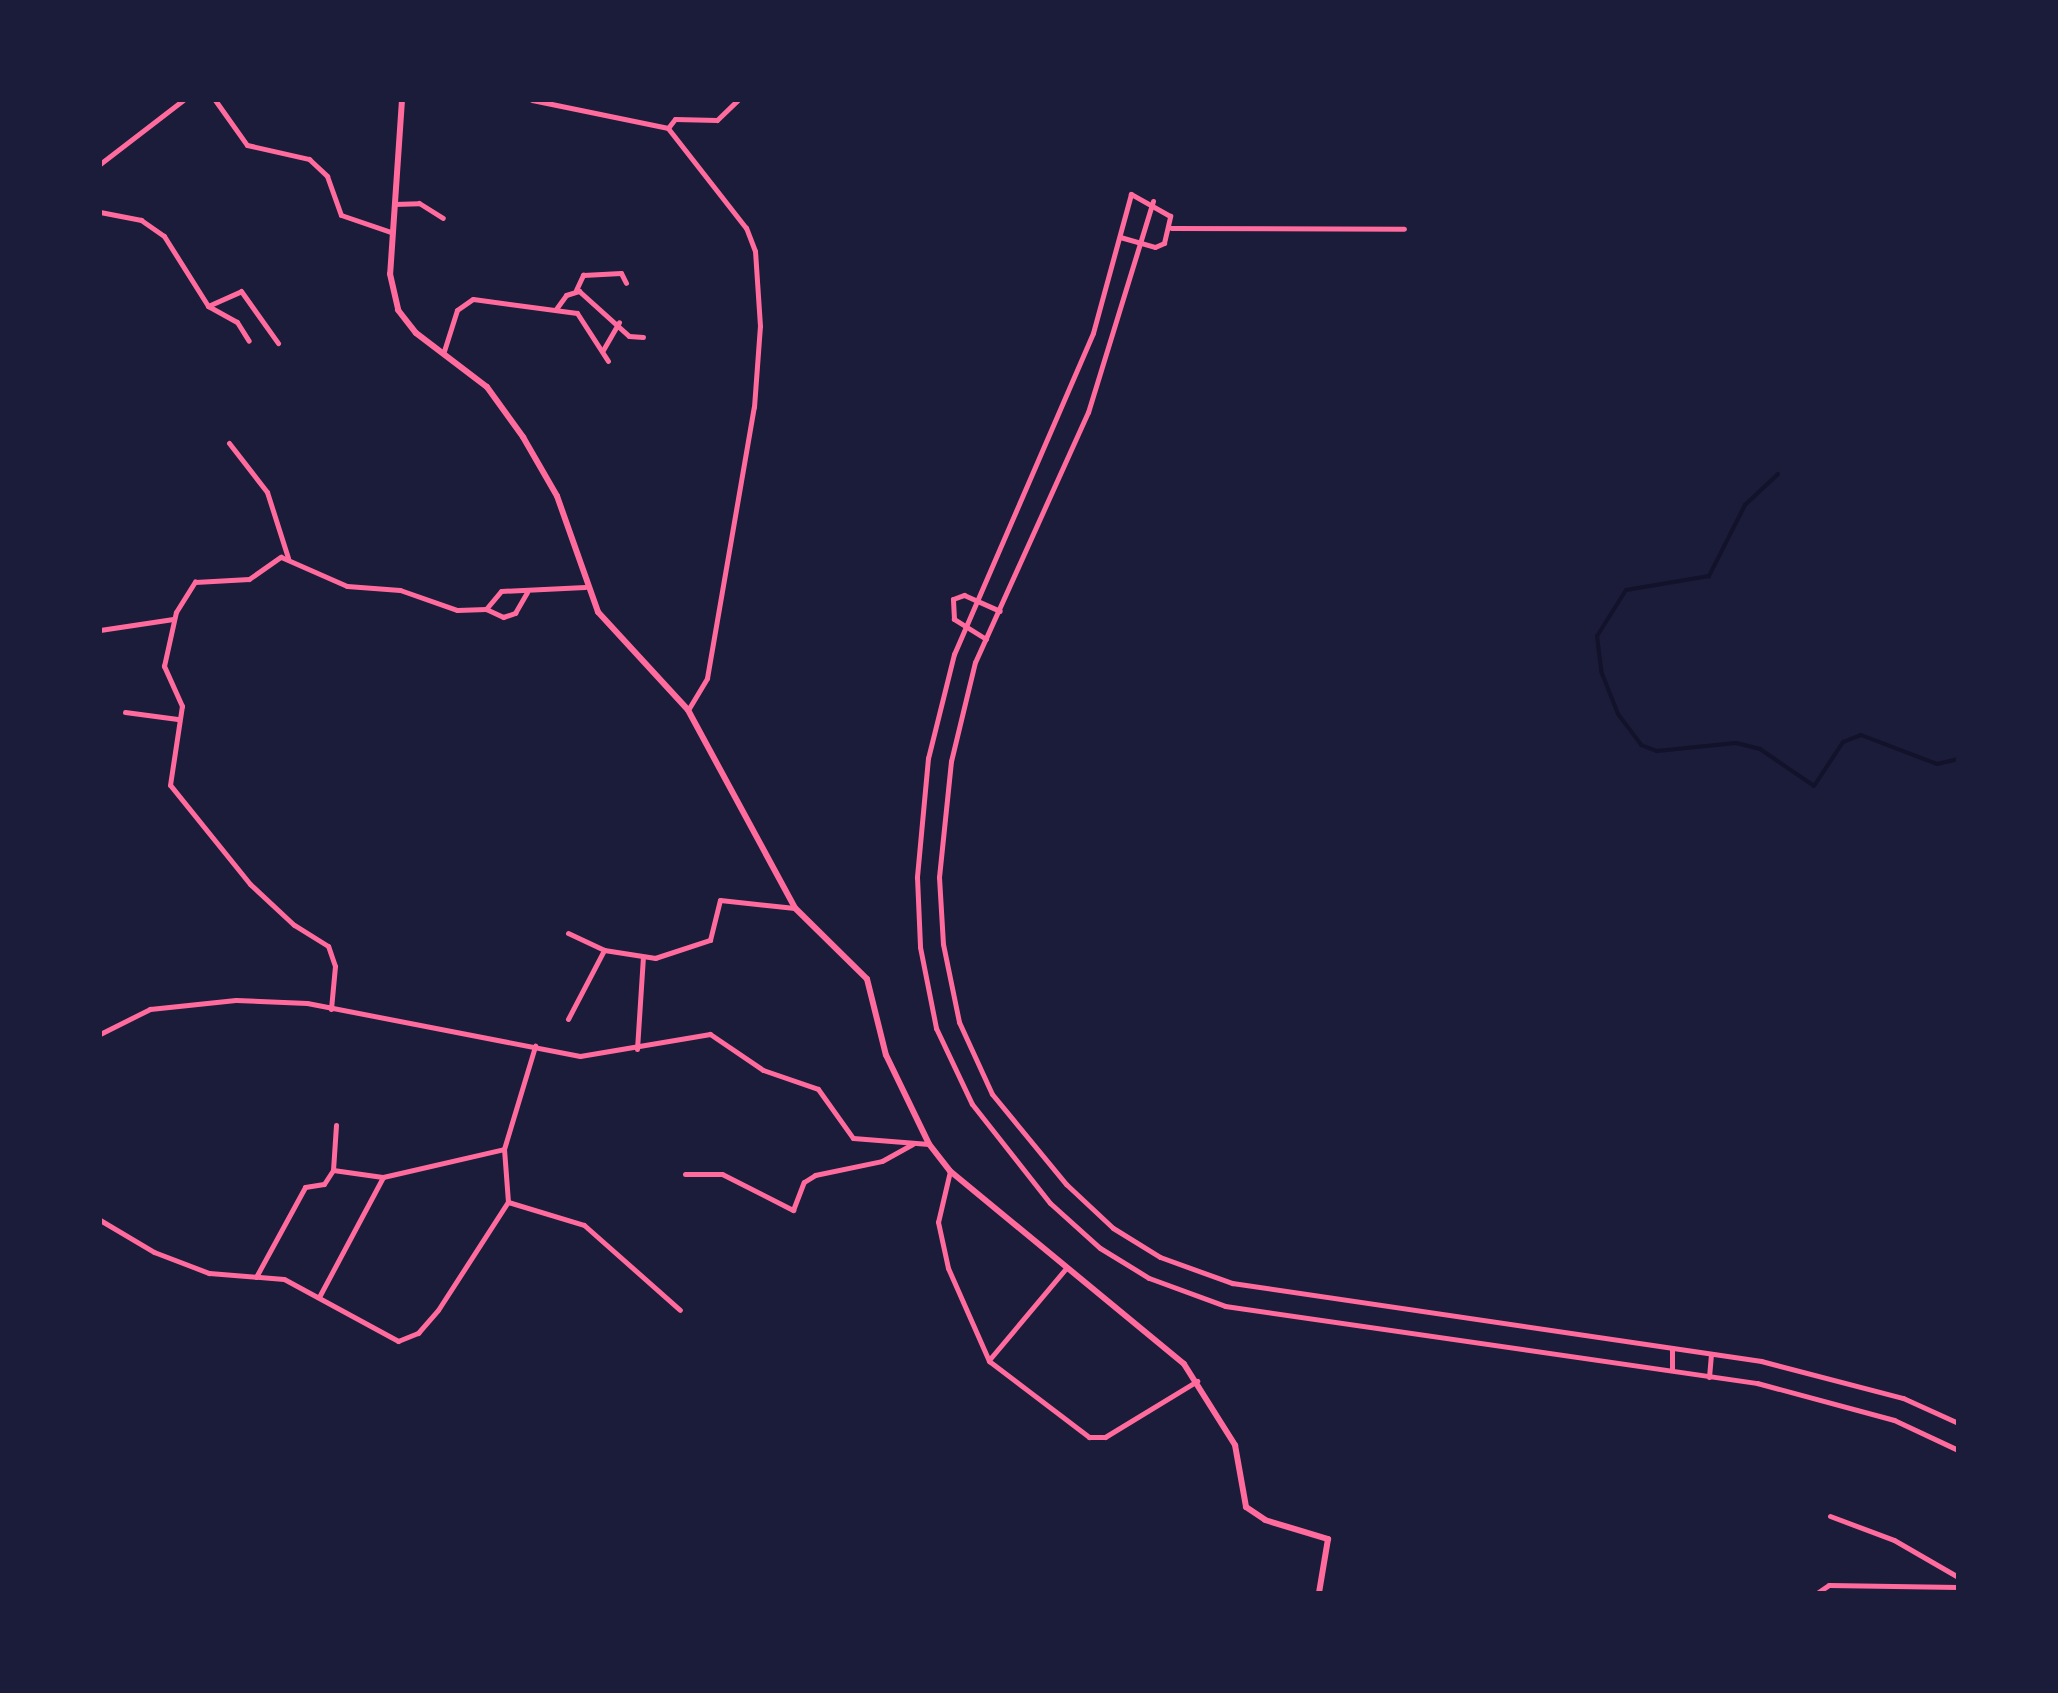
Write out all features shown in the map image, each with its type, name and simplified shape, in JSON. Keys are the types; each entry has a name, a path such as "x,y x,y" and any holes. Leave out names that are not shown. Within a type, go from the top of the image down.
{"street":[{"path":"100,164 183,100"},
{"path":"215,100 247,145 309,159 327,176 341,214 390,232"},
{"path":"402,100 390,232 394,299 416,333 488,387 557,496 585,587 607,624 688,710 795,908 867,979 886,1055 928,1144 950,1171 1168,1346 1197,1381 1235,1444 1246,1507 1265,1520 1328,1539 1319,1593"},
{"path":"532,100 668,128 746,228 754,251 760,326 754,407 706,678 688,710"},
{"path":"668,128 675,119 717,120 738,100"},
{"path":"1120,237 1142,245 1164,242 1170,216 1154,201 1131,194 1066,404 967,629 939,705 928,758 917,878 920,947 936,1028 972,1104 1050,1203 1100,1248 1149,1278 1226,1306 1822,1397 1894,1420 1958,1450"},
{"path":"1154,201 1088,412 986,639 951,761 939,877 943,944 959,1022 992,1094 1066,1184 1113,1228 1160,1257 1232,1284 1711,1353 1828,1374 1958,1423"},
{"path":"394,204 419,203 443,218"},
{"path":"100,212 141,220 164,236 208,306 237,322 249,341"},
{"path":"1170,228 1404,229"},
{"path":"556,309 576,290 583,274 621,273 626,283"},
{"path":"576,290 619,322 632,338 643,337"},
{"path":"208,306 241,291 278,344"},
{"path":"444,351 467,300 556,309 582,316 608,361"},
{"path":"604,350 619,322"},
{"path":"229,443 267,492 288,558 347,586 400,590 457,610 486,609 510,616 526,592"},
{"path":"288,558 249,580 195,582 173,620 164,666 182,706 170,786 250,884 294,925 328,946 335,966 331,1009"},
{"path":"486,609 496,592 585,587"},
{"path":"986,639 967,629 950,610 952,599 964,595 1000,610"},
{"path":"100,630 173,620"},
{"path":"124,712 178,719"},
{"path":"568,934 604,950 643,958 699,949 712,936 720,900 795,908"},
{"path":"568,1019 604,950"},
{"path":"636,1050 643,958"},
{"path":"100,1034 150,1009 220,1000 331,1009 580,1056 636,1050 710,1034 763,1070 818,1089 853,1138 928,1144"},
{"path":"100,1220 188,1266 284,1279 398,1340 418,1332 508,1202 504,1149 535,1046"},
{"path":"256,1277 305,1187 324,1184 334,1170 336,1125"},
{"path":"686,1174 722,1174 793,1210 804,1182 815,1174 882,1161 913,1144"},
{"path":"334,1170 383,1177 504,1149"},
{"path":"950,1171 938,1222 948,1268 989,1360 1089,1437 1106,1437 1197,1381"},
{"path":"319,1298 383,1177"},
{"path":"508,1202 584,1224 680,1310"},
{"path":"989,1360 1067,1267"},
{"path":"1672,1348 1672,1372"},
{"path":"1709,1377 1711,1353"},
{"path":"1830,1516 1894,1540 1958,1577"},
{"path":"1817,1593 1829,1585 1958,1587"}],"waterway":[{"path":"1778,474 1745,505 1709,576 1626,590 1597,636 1601,671 1618,714 1641,745 1657,751 1736,743 1760,749 1814,786 1843,742 1861,735 1937,764 1958,759"}]}
